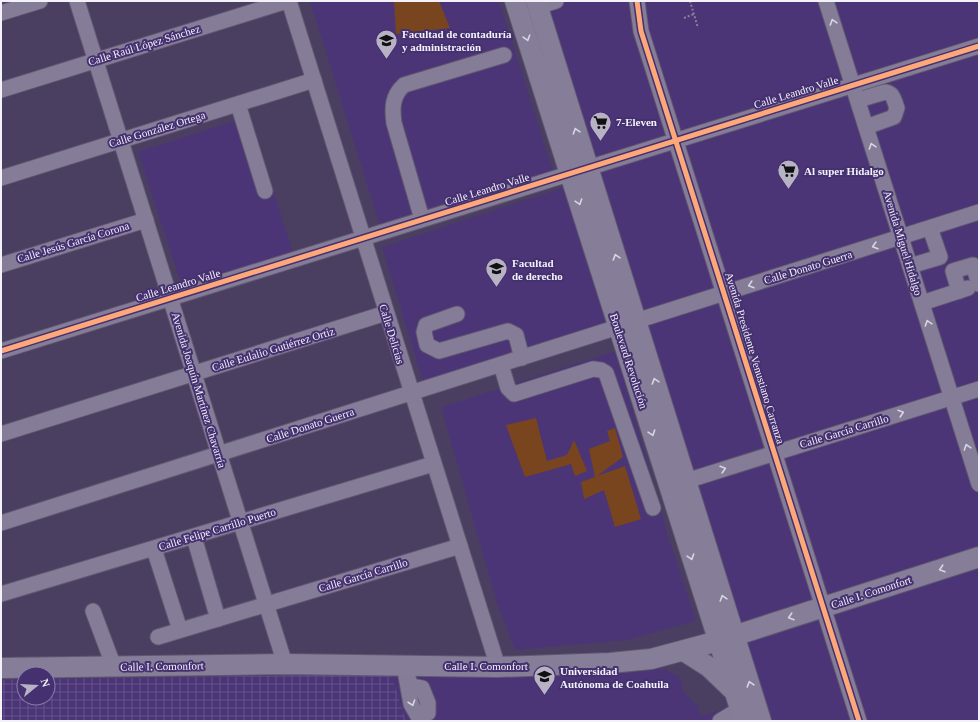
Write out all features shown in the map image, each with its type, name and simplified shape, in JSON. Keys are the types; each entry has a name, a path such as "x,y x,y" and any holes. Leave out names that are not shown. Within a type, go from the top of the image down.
{"main road":[{"path":"515,1 579,171 627,324 686,481 726,638 762,721"},
{"path":"543,3 579,171"},
{"name":"Boulevard Revolución","path":"627,324 726,638 734,690 742,715"},
{"name":"Calle I. Comonfort","path":"1,668 285,664 498,667 610,663 651,659 726,638 979,557"},
{"path":"684,651 709,666 734,690"}],"street":[{"path":"1,13 40,1"},
{"name":"Avenida Joaquín Martínez Chavarría","path":"77,1 285,664"},
{"name":"Calle Raúl López Sánchez","path":"1,90 288,1"},
{"name":"Calle Delicias","path":"288,1 498,667"},
{"name":"Avenida Presidente Venustiano Carranza","path":"637,1 640,31 860,721"},
{"name":"Avenida Miguel Hidalgo","path":"826,1 979,484"},
{"name":"Calle Leandro Valle","path":"1,351 979,46"},
{"path":"422,219 394,123 393,110 398,91 404,85 504,55"},
{"name":"Calle González Ortega","path":"1,178 314,80"},
{"path":"858,100 885,92 892,95 897,108 894,117 866,127"},
{"path":"238,104 265,191"},
{"name":"Calle Donato Guerra","path":"1,522 411,392 501,365 979,212"},
{"name":"Calle Jesús García Corona","path":"1,265 146,220"},
{"path":"930,228 940,257"},
{"path":"910,266 940,257 950,261 959,291"},
{"path":"922,303 979,285 973,265 953,271"},
{"name":"Calle Eulalio Gutiérrez Ortiz","path":"1,434 386,313"},
{"path":"457,314 426,325 424,332 427,345 439,351 508,331 516,335 522,358"},
{"path":"501,365 508,388 514,394 593,368 602,370 606,373 653,508"},
{"name":"Calle García Carrillo","path":"686,481 979,389"},
{"name":"Calle Felipe Carrillo Puerto","path":"1,594 433,464"},
{"path":"194,537 218,619"},
{"name":"Calle García Carrillo","path":"158,637 460,546"},
{"path":"154,548 180,630"},
{"path":"92,611 114,667"},
{"path":"721,721 742,715"}],"path":[{"path":"690,1 698,28"},
{"path":"684,18 694,14"}],"shaded area":[{"path":"310,1 499,1 553,171 380,226"},
{"path":"394,1 439,1 450,28 396,34"},
{"path":"529,1 979,1 979,721 759,721"},
{"path":"250,116 294,256 184,292 138,152"},
{"name":"Facultad de derecho","path":"566,187 612,330 425,388 382,247"},
{"path":"616,351 668,536 696,621 627,640 515,650 496,600 441,407"},
{"path":"536,418 547,461 567,455 574,440 587,471 575,476 571,464 525,477 506,425"},
{"path":"615,428 623,457 597,476 625,466 641,519 615,527 604,490 584,499 581,482 595,477 589,449 610,441 607,431"},
{"name":"Universidad Autónoma de Coahuila","path":"665,669 681,678 682,690 697,705 701,716 724,709 728,721 406,721 391,674 522,676 627,673"},
{"path":"391,674 406,721 1,721 1,680 16,679 16,706 56,706 56,679"}],"cycle path":[{"path":"637,1 641,31 859,721"},
{"path":"1,351 979,46"}],"place":[{"name":"Facultad de contaduría y administración","path":"387,60"},
{"name":"7-Eleven","path":"601,142"},
{"name":"Al super Hidalgo","path":"788,190"},
{"name":"Facultad de derecho","path":"497,288"},
{"name":"Universidad Autónoma de Coahuila","path":"544,696"}]}
